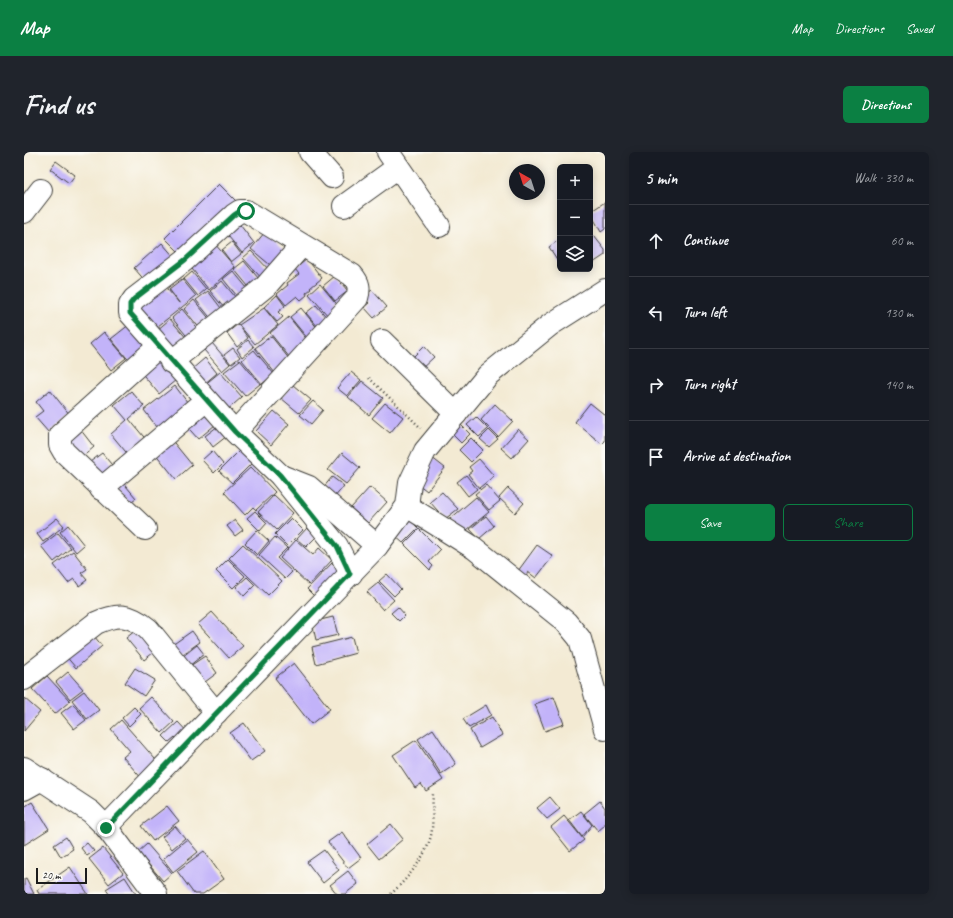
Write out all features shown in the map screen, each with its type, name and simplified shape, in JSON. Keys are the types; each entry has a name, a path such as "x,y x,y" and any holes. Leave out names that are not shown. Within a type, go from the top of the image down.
{"street":[{"path":"310,152 332,177"},
{"path":"344,206 393,160 439,226"},
{"path":"24,212 41,190"},
{"path":"235,432 357,298 359,290 358,282 352,275 301,246 252,214 240,211 185,260 130,304 130,313 235,432 280,475 337,546 350,574"},
{"path":"145,529 101,489 64,452 60,445 60,435 165,354 266,286 301,246"},
{"path":"106,828 377,546 407,506 410,483 425,451 488,375 550,325 605,290"},
{"path":"382,341 456,414"},
{"path":"101,489 206,400"},
{"path":"280,475 309,487 377,546"},
{"path":"407,506 474,548 566,622 580,639 605,729"},
{"path":"24,680 96,623 110,617 125,616 137,620 148,629 216,713"},
{"path":"24,768 33,784 91,812 106,828 156,894"}],"path":[{"path":"369,378 434,440"},
{"path":"391,894 415,866 428,844 432,830 433,794"}],"building":[{"path":"56,161 75,175 69,183 50,169"},
{"path":"219,184 237,202 183,256 165,238"},
{"path":"605,202 605,229 601,232 593,217 593,210"},
{"path":"237,221 254,243 242,253 224,231"},
{"path":"265,232 289,252 275,269 251,249"},
{"path":"594,236 605,250 605,255 593,263"},
{"path":"557,241 557,259 549,247"},
{"path":"232,242 241,254 231,262 222,250"},
{"path":"162,243 175,258 147,283 134,268"},
{"path":"214,243 235,267 209,290 188,264"},
{"path":"251,251 273,274 265,282 243,258"},
{"path":"307,259 322,278 310,288 311,289 306,293 307,295 301,300 297,296 286,305 277,294 288,285 287,283 299,274 295,269"},
{"path":"244,261 263,284 253,292 234,269"},
{"path":"233,271 252,294 242,302 223,279"},
{"path":"192,272 206,289 198,296 184,279"},
{"path":"335,276 348,291 335,301 323,286"},
{"path":"182,279 196,296 153,330 133,307 162,283 180,304 169,289"},
{"path":"222,281 241,304 229,314 210,291"},
{"path":"320,284 340,308 329,317 309,294"},
{"path":"372,290 387,307 374,318 364,307 369,303 363,297"},
{"path":"208,291 224,312 213,321 196,300"},
{"path":"277,295 285,306 278,312 283,317 277,322 264,307"},
{"path":"194,300 212,322 201,330 184,309"},
{"path":"316,305 329,320 319,328 306,313"},
{"path":"264,308 278,325 255,344 239,325"},
{"path":"301,308 319,330 308,339 290,317"},
{"path":"182,309 200,331 190,340 172,318"},
{"path":"289,317 308,341 290,358 270,333"},
{"path":"170,319 188,340 174,352 156,331"},
{"path":"130,324 149,348 131,363 111,339"},
{"path":"238,324 248,338 237,347 227,333"},
{"path":"104,332 126,358 111,370 90,344"},
{"path":"271,336 290,360 275,373 255,348"},
{"path":"248,340 254,347 242,357 237,349"},
{"path":"212,343 230,364 222,371 204,350"},
{"path":"424,346 434,357 420,370 410,360"},
{"path":"233,348 240,357 231,364 224,355"},
{"path":"254,350 274,374 262,384 242,360"},
{"path":"156,355 176,380 159,394 139,370"},
{"path":"205,358 217,373 203,385 191,370"},
{"path":"240,360 260,384 245,396 224,372"},
{"path":"220,372 242,397 225,412 203,386"},
{"path":"351,372 361,380 347,396 337,388"},
{"path":"362,381 383,398 369,415 348,397"},
{"path":"293,385 311,400 299,413 281,398"},
{"path":"175,386 191,407 160,431 144,410"},
{"path":"50,390 70,415 49,433 35,417 43,411 36,402"},
{"path":"131,391 144,406 129,419 148,442 130,457 111,434 127,420 114,405"},
{"path":"313,401 323,410 311,424 300,415"},
{"path":"385,403 403,417 390,433 372,418"},
{"path":"590,403 605,415 605,441 602,444 575,422"},
{"path":"495,404 513,421 498,437 481,420"},
{"path":"201,409 215,425 198,439 184,423"},
{"path":"274,411 289,424 271,445 256,431"},
{"path":"476,417 488,429 479,437 467,425"},
{"path":"459,423 470,434 461,443 450,432"},
{"path":"218,426 227,436 213,447 205,436"},
{"path":"80,429 94,447 80,459 65,441"},
{"path":"518,429 529,439 512,458 501,448"},
{"path":"489,430 498,439 489,447 480,439"},
{"path":"170,438 192,465 176,479 154,452"},
{"path":"471,438 483,450 471,462 459,450"},
{"path":"242,448 254,461 232,483 219,471"},
{"path":"212,451 223,464 214,473 202,460"},
{"path":"102,453 116,470 100,483 86,465"},
{"path":"342,453 360,468 346,484 328,470"},
{"path":"431,457 445,468 427,491 413,480"},
{"path":"479,459 494,476 479,488 468,474 472,471 469,467"},
{"path":"251,467 275,492 256,510 253,507 245,515 224,492"},
{"path":"466,475 477,489 468,496 457,482"},
{"path":"332,477 344,486 334,498 323,488"},
{"path":"121,480 136,498 129,503 115,486"},
{"path":"486,485 500,501 489,510 475,494"},
{"path":"370,487 387,502 368,523 351,508"},
{"path":"508,488 524,503 515,513 499,498"},
{"path":"442,492 458,509 445,519 430,502"},
{"path":"274,495 293,513 277,530 258,512"},
{"path":"476,497 489,512 462,534 450,519"},
{"path":"255,511 267,523 260,531 247,518"},
{"path":"486,516 494,526 479,539 470,529"},
{"path":"57,518 64,526 43,542 37,534"},
{"path":"291,518 303,530 287,546 275,534"},
{"path":"409,519 418,528 403,543 394,535"},
{"path":"235,520 243,530 235,536 227,526"},
{"path":"68,525 84,545 76,552 60,532"},
{"path":"307,528 316,537 306,547 297,539"},
{"path":"419,529 440,550 429,562 433,566 430,570 404,544"},
{"path":"257,530 269,541 257,555 245,543"},
{"path":"58,533 71,548 54,562 41,546"},
{"path":"275,537 287,548 277,558 292,572 285,579 259,555"},
{"path":"296,540 313,555 319,548 332,560 309,585 280,558"},
{"path":"243,544 282,581 268,595 229,558"},
{"path":"537,545 553,556 536,578 528,572 526,576 518,571"},
{"path":"73,551 87,569 81,573 87,580 79,586 74,579 68,583 54,565"},
{"path":"228,559 245,576 233,588 216,571"},
{"path":"332,563 341,570 315,597 307,589"},
{"path":"387,574 401,589 394,596 379,581"},
{"path":"247,577 255,585 244,596 236,587"},
{"path":"378,583 394,600 383,610 367,592"},
{"path":"398,607 405,615 399,621 391,613"},
{"path":"212,612 243,646 229,658 198,624"},
{"path":"333,617 338,635 316,640 312,622"},
{"path":"140,627 158,649 144,660 126,638"},
{"path":"192,631 200,642 176,659 168,648"},
{"path":"91,632 102,646 76,668 64,654"},
{"path":"352,637 356,653 316,664 312,647"},
{"path":"197,645 204,654 184,670 177,661"},
{"path":"205,656 217,673 197,688 184,670"},
{"path":"294,663 330,709 311,724 275,678"},
{"path":"135,668 155,680 144,696 125,683"},
{"path":"68,672 83,689 70,699 56,682"},
{"path":"47,676 70,701 55,714 32,689"},
{"path":"84,691 99,710 87,719 72,700"},
{"path":"151,697 174,722 162,733 139,708"},
{"path":"554,697 564,724 545,731 535,704"},
{"path":"24,698 40,712 24,731"},
{"path":"73,704 86,720 74,729 61,713"},
{"path":"486,705 491,715 469,728 463,719"},
{"path":"134,707 141,714 129,726 122,718"},
{"path":"492,717 502,735 480,748 470,730"},
{"path":"121,720 162,767 143,780 123,757 130,751 111,729"},
{"path":"178,722 192,737 183,745 175,737 169,742 163,736"},
{"path":"244,723 265,751 251,761 230,733"},
{"path":"433,729 456,764 441,774 418,739"},
{"path":"416,740 443,780 426,791 421,784 415,788 393,755"},
{"path":"550,797 560,809 547,819 537,808"},
{"path":"600,801 605,808 605,825 598,831 584,814"},
{"path":"32,802 49,829 24,845 24,807"},
{"path":"167,806 179,821 153,841 141,826"},
{"path":"581,811 592,825 582,837 569,820"},
{"path":"564,816 584,840 570,851 551,827"},
{"path":"391,824 403,839 379,859 367,844"},
{"path":"175,826 185,838 172,849 162,837"},
{"path":"342,832 361,858 348,868 328,842"},
{"path":"66,837 73,849 61,857 54,845"},
{"path":"187,839 198,852 173,872 163,859"},
{"path":"87,843 94,851 87,856 81,848"},
{"path":"147,844 172,873 163,881 138,852"},
{"path":"103,848 123,873 109,884 89,859"},
{"path":"324,850 339,870 323,883 307,862"},
{"path":"204,851 224,879 203,894 194,894 177,871"},
{"path":"70,867 88,894 39,894 37,890"},
{"path":"348,871 358,884 345,894 337,894 330,885"},
{"path":"125,877 136,894 109,894 106,889"},
{"path":"26,878 34,894 24,894 24,879"}],"route":[{"path":"106,828 350,574 337,546 280,475 235,432 158,347 130,313 130,304 134,299 185,260 234,215 240,211 246,211"}]}
